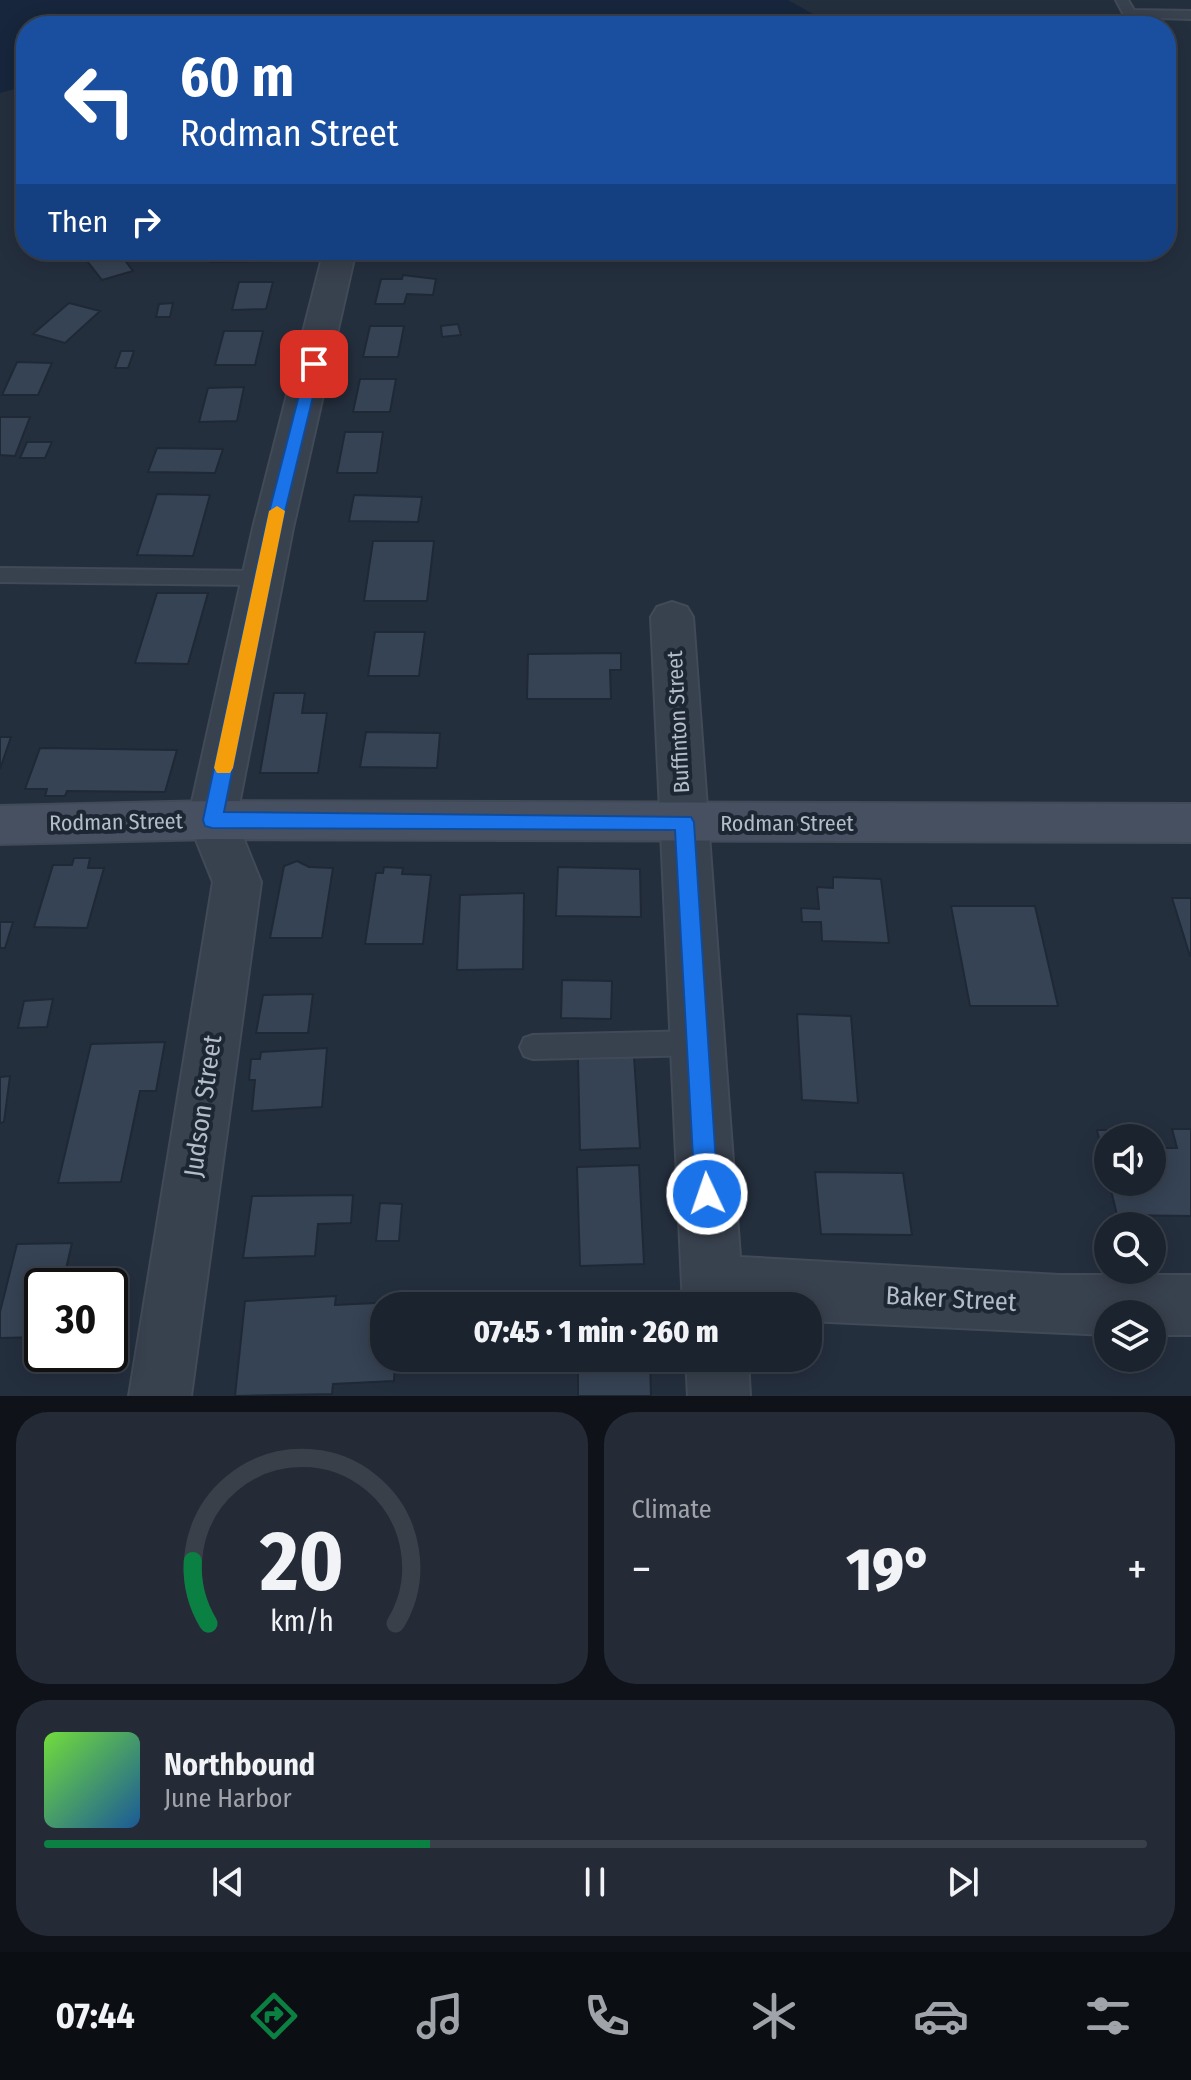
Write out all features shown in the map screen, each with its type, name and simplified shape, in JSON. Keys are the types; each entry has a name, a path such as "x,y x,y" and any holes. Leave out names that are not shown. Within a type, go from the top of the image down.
{"main road":[{"name":"Rodman Street","path":"0,825 212,820 1191,823"}],"street":[{"path":"212,820 262,578 338,260"},
{"name":"Buffinton Street","path":"672,617 713,1292"},
{"name":"Judson Street","path":"160,1396 237,882 212,820"},
{"name":"Baker Street","path":"822,1299 1191,1305"},
{"path":"718,1372 719,1396"}],"lane":[{"path":"1122,0 1130,14 1191,15"},
{"path":"0,575 262,578"},
{"path":"533,1047 698,1043"}],"water":[{"path":"0,0 788,0 817,16 16,16 16,89 0,93"}],"building":[{"path":"86,260 125,260 133,271 102,280"},
{"path":"212,260 278,260 278,261"},
{"path":"403,275 436,279 433,295 407,294 404,304 375,304 381,279 402,279"},
{"path":"239,282 273,282 266,309 232,310"},
{"path":"69,303 100,311 65,343 33,334"},
{"path":"173,303 170,317 156,317 159,304"},
{"path":"458,324 461,335 442,337 441,326"},
{"path":"370,326 404,326 398,357 363,357"},
{"path":"224,331 263,331 255,365 215,365"},
{"path":"121,351 134,351 128,368 115,368"},
{"path":"17,362 52,363 38,395 2,395"},
{"path":"360,379 396,379 390,412 353,412"},
{"path":"244,387 237,421 199,422 208,388"},
{"path":"0,417 30,417 15,456 0,455"},
{"path":"345,432 383,432 377,473 337,473"},
{"path":"27,442 52,442 45,458 20,458"},
{"path":"157,448 223,449 215,473 148,472"},
{"path":"157,494 210,495 193,556 137,555"},
{"path":"354,495 422,497 418,522 349,521"},
{"path":"373,541 434,541 427,601 364,601"},
{"path":"157,593 208,593 188,664 135,663"},
{"path":"375,632 425,632 419,676 368,676"},
{"path":"621,653 621,670 610,670 611,699 527,699 528,654"},
{"path":"274,693 305,693 302,713 327,713 318,773 260,773"},
{"path":"366,732 440,733 437,768 360,767"},
{"path":"0,737 11,737 0,769"},
{"path":"40,748 177,750 165,792 67,791 65,796 45,796 47,789 25,789"},
{"path":"74,858 90,858 88,868 104,868 87,928 34,927 53,865 72,865"},
{"path":"297,861 309,867 333,868 322,938 270,938 284,866"},
{"path":"384,867 403,868 402,874 431,875 423,944 365,944 376,873 383,873"},
{"path":"558,867 640,869 641,917 556,916"},
{"path":"833,877 881,879 889,943 822,941 821,922 802,922 801,908 819,909 817,887 833,888"},
{"path":"524,893 523,969 457,970 460,895"},
{"path":"1172,898 1191,898 1191,956 1190,956"},
{"path":"951,906 1035,906 1058,1006 970,1006"},
{"path":"0,922 13,922 5,948 0,948"},
{"path":"562,980 612,981 611,1019 561,1018"},
{"path":"313,994 308,1033 256,1033 263,995"},
{"path":"53,999 47,1027 18,1028 24,1001"},
{"path":"797,1014 851,1016 858,1103 802,1100"},
{"path":"165,1042 156,1091 140,1091 121,1182 58,1183 91,1044"},
{"path":"327,1048 322,1107 252,1111 255,1080 249,1080 251,1059 260,1059 261,1052"},
{"path":"634,1056 640,1148 580,1150 578,1058"},
{"path":"10,1076 4,1122 0,1123 0,1077"},
{"path":"1172,1129 1191,1129 1191,1216 1166,1216 1166,1212 1116,1212 1112,1196 1166,1196 1166,1148 1177,1148"},
{"path":"639,1165 644,1264 580,1266 577,1167"},
{"path":"815,1172 903,1173 912,1235 821,1234"},
{"path":"353,1195 351,1223 318,1224 315,1256 243,1258 252,1196"},
{"path":"380,1203 402,1204 399,1241 376,1241"},
{"path":"72,1243 66,1268 24,1268 24,1337 0,1338 0,1312 17,1244"},
{"path":"336,1296 335,1305 370,1303 370,1372 394,1372 394,1381 333,1384 332,1394 235,1396 245,1301"},
{"path":"578,1372 650,1372 651,1396 578,1396"}],"slow traffic":[{"path":"223,768 277,511"}],"route":[{"path":"314,364 273,528 212,820 684,822 707,1194"}]}
